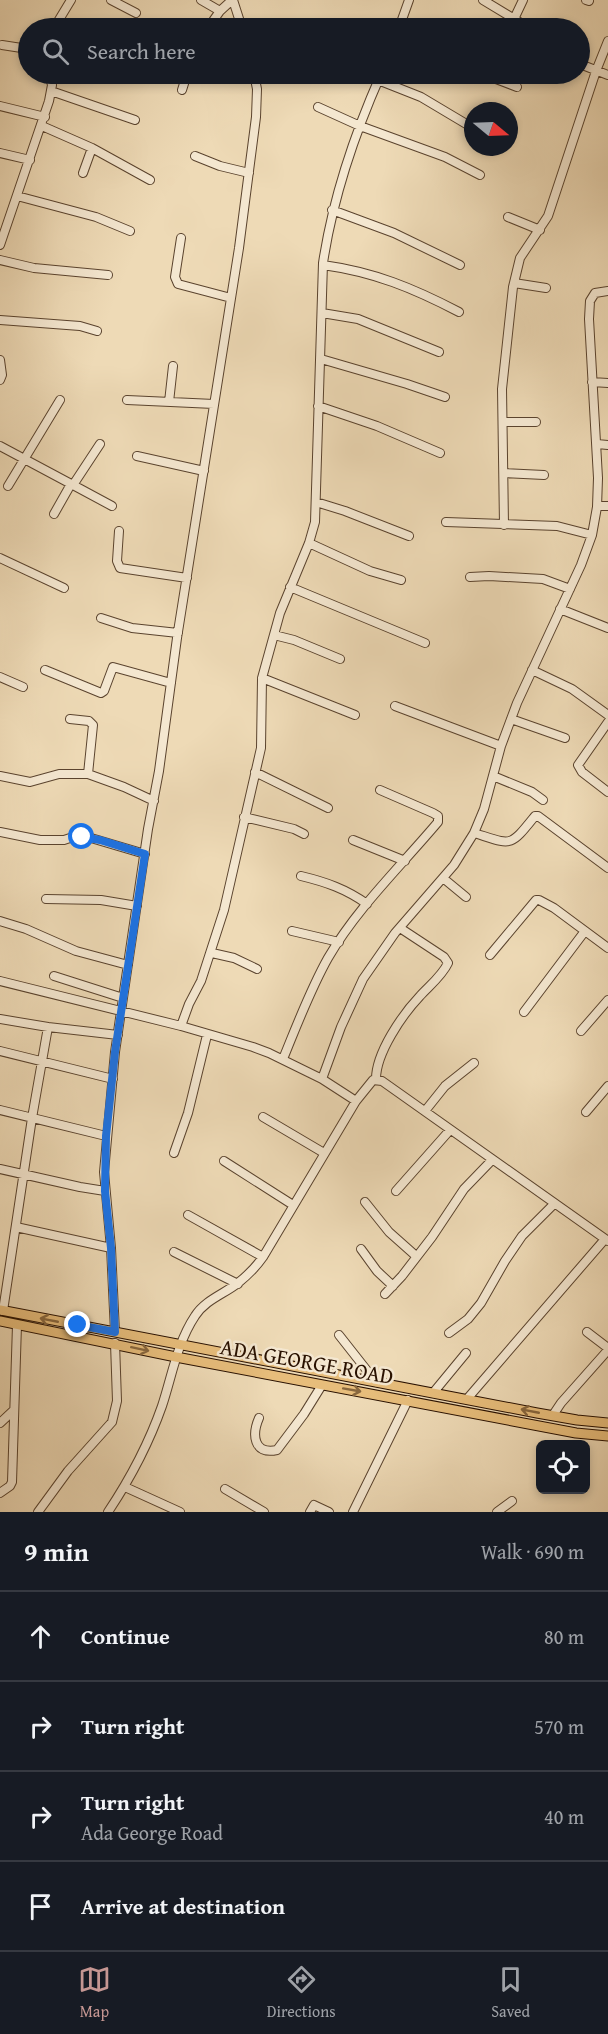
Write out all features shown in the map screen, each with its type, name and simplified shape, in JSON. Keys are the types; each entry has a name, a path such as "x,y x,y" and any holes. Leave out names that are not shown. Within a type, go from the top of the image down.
{"main road":[{"name":"ADA GEORGE ROAD","path":"1,1310 577,1420 608,1423"},
{"name":"ADA GEORGE ROAD","path":"0,1321 322,1385 576,1433 608,1436"}],"street":[{"path":"60,18 70,0"},
{"path":"111,0 136,13"},
{"path":"201,0 220,11"},
{"path":"215,18 232,0 238,18"},
{"path":"403,18 409,0"},
{"path":"484,0 512,18"},
{"path":"514,18 523,0"},
{"path":"504,525 502,389 514,283 520,258 548,216 608,41"},
{"path":"2,45 18,47"},
{"path":"590,69 608,75"},
{"path":"0,245 4,224 17,196 45,117 51,91 50,84"},
{"path":"182,90 184,84"},
{"path":"115,1332 111,1248 105,1191 106,1136 123,998 249,173 256,117 256,84"},
{"path":"181,1026 212,953 224,910 255,772 262,729 262,678 290,587 309,543 315,522 323,265 332,210 340,181 375,84"},
{"path":"394,84 464,123"},
{"path":"509,84 517,87"},
{"path":"51,91 135,120"},
{"path":"0,106 45,117"},
{"path":"318,107 360,126 445,157 480,176"},
{"path":"42,126 92,148 150,180"},
{"path":"83,173 92,148"},
{"path":"0,153 30,160"},
{"path":"195,156 220,166 249,173"},
{"path":"17,196 96,217 130,231"},
{"path":"332,210 394,233 460,265"},
{"path":"508,217 540,230"},
{"path":"181,238 176,277 178,284 231,298"},
{"path":"0,260 34,268 108,275"},
{"path":"323,265 372,274 430,297 459,312"},
{"path":"514,283 546,288"},
{"path":"322,1079 338,1035 363,980 399,928 466,848 474,833 484,809 501,746 511,719 592,535 597,506 597,444 592,382 590,301 595,293 608,291"},
{"path":"322,313 358,319 439,352"},
{"path":"0,320 80,327 97,332"},
{"path":"321,359 407,384 445,398"},
{"path":"0,360 2,375 0,381"},
{"path":"169,402 173,366"},
{"path":"592,382 608,383"},
{"path":"8,486 60,400"},
{"path":"127,400 214,404"},
{"path":"318,406 377,426 440,453"},
{"path":"503,422 536,422"},
{"path":"54,514 100,444"},
{"path":"597,444 608,445"},
{"path":"0,446 112,506"},
{"path":"137,456 204,471"},
{"path":"504,473 544,475"},
{"path":"316,502 409,536"},
{"path":"597,506 608,506"},
{"path":"446,522 558,526 592,535"},
{"path":"119,531 117,561 120,568 187,578"},
{"path":"309,543 370,571 401,580"},
{"path":"0,558 64,588"},
{"path":"470,577 543,579 570,589"},
{"path":"290,587 425,643"},
{"path":"560,609 608,628"},
{"path":"100,618 125,627 178,633"},
{"path":"274,635 294,640 340,659"},
{"path":"45,670 101,693 104,691 113,667 171,683"},
{"path":"532,670 572,689 608,715"},
{"path":"0,677 23,687"},
{"path":"262,678 355,716"},
{"path":"394,706 501,746"},
{"path":"70,719 89,721 93,724 88,774"},
{"path":"511,719 565,738"},
{"path":"608,722 578,765 582,772 608,792"},
{"path":"255,772 328,808"},
{"path":"0,776 30,782 59,774 88,774 124,786 154,801"},
{"path":"493,776 532,792 543,800"},
{"path":"283,1059 314,986 339,942 367,904 439,819 434,813 380,790"},
{"path":"474,833 507,843 516,839 535,816 538,816 608,868"},
{"path":"244,817 294,829 304,834"},
{"path":"0,832 40,840 91,838 145,854"},
{"path":"353,840 405,861"},
{"path":"301,876 338,886 367,904"},
{"path":"443,878 466,897"},
{"path":"46,899 100,900 137,906"},
{"path":"490,955 536,900 544,901 608,948"},
{"path":"0,921 26,929 76,951 128,965"},
{"path":"376,1079 379,1059 384,1048 417,998 448,963 444,957 399,928"},
{"path":"292,931 339,942"},
{"path":"524,1012 585,931"},
{"path":"212,953 234,958 256,969"},
{"path":"54,976 123,998"},
{"path":"0,981 181,1026 254,1047 322,1079 356,1101"},
{"path":"581,1030 608,1000"},
{"path":"0,1019 118,1035"},
{"path":"1,1310 48,1027"},
{"path":"174,1153 188,1113 207,1035"},
{"path":"0,1051 113,1079"},
{"path":"425,1111 446,1086 474,1063"},
{"path":"108,1512 125,1487 150,1438 176,1357 189,1326 203,1306 238,1284 253,1271 356,1101 370,1082 376,1079 425,1111 606,1240 467,1399"},
{"path":"586,1112 608,1086"},
{"path":"0,1110 106,1136"},
{"path":"263,1116 324,1153"},
{"path":"396,1191 450,1130"},
{"path":"385,1294 432,1237 464,1189 492,1160"},
{"path":"224,1161 293,1205"},
{"path":"0,1169 105,1191"},
{"path":"365,1202 389,1232 416,1256"},
{"path":"449,1334 468,1319 481,1303 522,1236 554,1204"},
{"path":"188,1215 263,1257"},
{"path":"16,1227 111,1248"},
{"path":"361,1249 377,1271 393,1286"},
{"path":"174,1252 238,1284"},
{"path":"0,1493 12,1482 17,1325"},
{"path":"553,1415 561,1402 608,1349 587,1332"},
{"path":"339,1335 376,1382"},
{"path":"38,1512 68,1471 112,1422 117,1401 115,1343"},
{"path":"433,1393 466,1353"},
{"path":"259,1418 254,1430 256,1442 262,1449 274,1452 304,1414 322,1385"},
{"path":"352,1512 408,1400"},
{"path":"0,1423 14,1410"},
{"path":"125,1487 180,1512"},
{"path":"225,1489 264,1512"},
{"path":"497,1512 512,1501"},
{"path":"310,1512 314,1505 329,1512"}],"route":[{"path":"78,1325 115,1332 113,1272 104,1172 106,1136 115,1052 145,854 82,837"}]}
